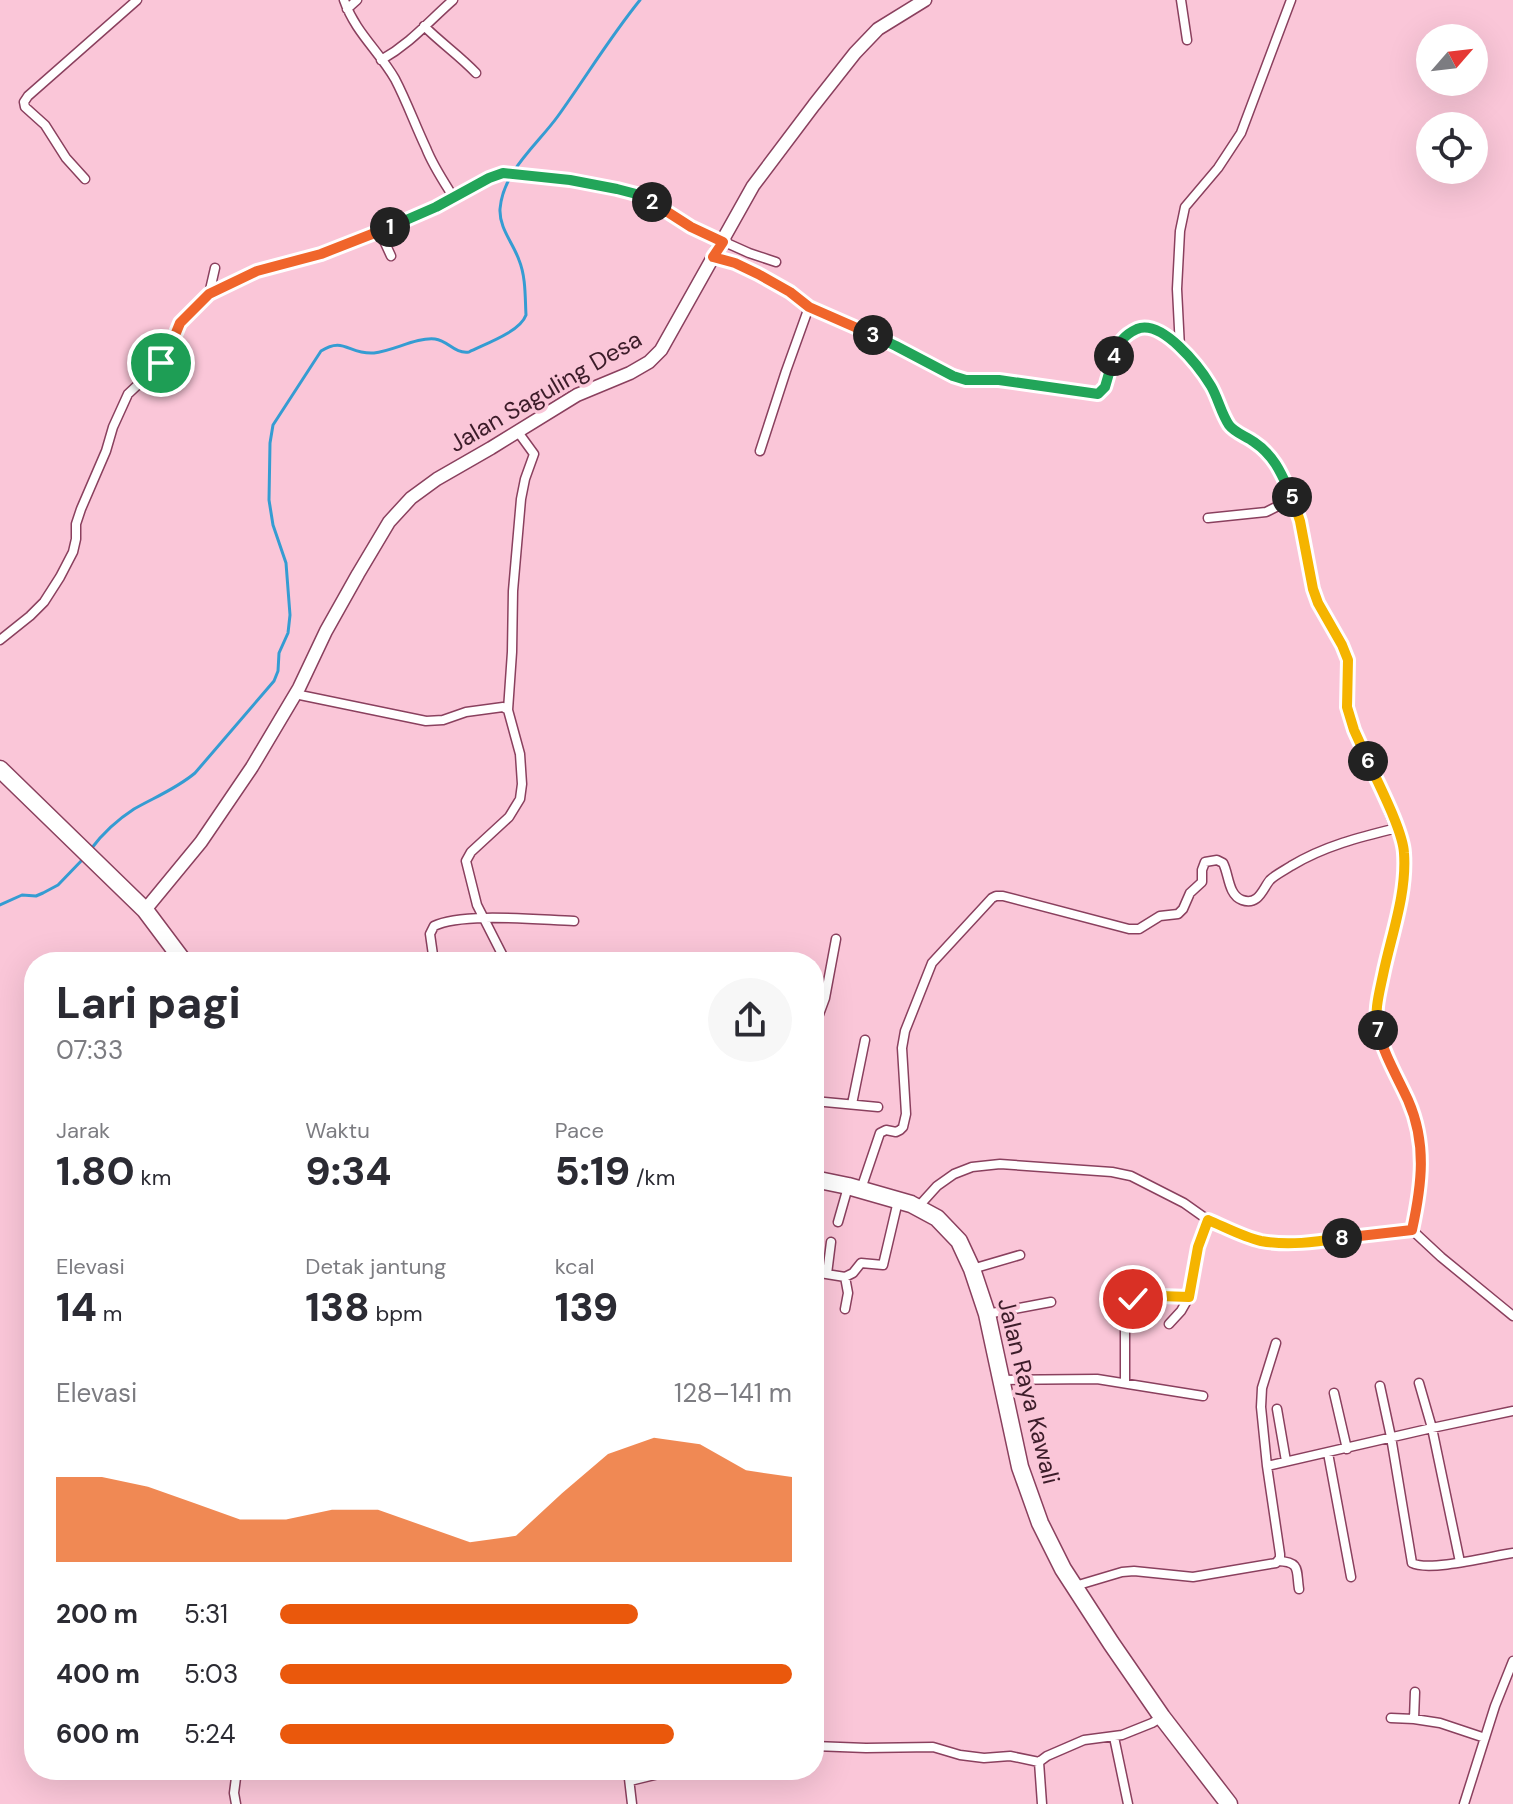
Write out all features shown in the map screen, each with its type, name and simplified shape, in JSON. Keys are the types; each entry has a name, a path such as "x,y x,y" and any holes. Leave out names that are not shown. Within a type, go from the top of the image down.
{"highway":[{"path":"0,769 145,910 176,952"},
{"name":"Jalan Raya Kawali","path":"824,1181 918,1208 937,1218 959,1241 987,1314 1020,1467 1040,1523 1063,1569 1222,1802"}],"street":[{"path":"85,179 24,102 137,0"},
{"path":"357,0 346,4 363,36 387,65 426,150 454,198"},
{"path":"381,60 401,48 453,0"},
{"name":"Jalan Saguling Desa","path":"145,910 201,842 252,767 389,522 411,498 437,479 577,395 649,362 661,350 753,186 855,53 878,29 925,0"},
{"path":"1181,0 1187,40"},
{"path":"1180,349 1177,289 1180,231 1185,207 1218,168 1241,133 1291,0"},
{"path":"424,26 476,73"},
{"path":"0,640 44,602 60,577 73,552 81,509 128,394 161,363 180,323 209,294 257,271 321,254 380,232 503,173 570,180 640,195 691,227 776,262"},
{"path":"380,232 391,256"},
{"path":"713,257 758,274 809,307 966,380 999,380 1098,394 1105,387 1122,338 1145,327 1153,328 1164,334 1201,371 1231,428 1270,455 1281,472 1300,521 1318,603 1348,660 1347,707 1354,730 1404,850 1404,875 1376,1006 1381,1042 1419,1131 1422,1160 1412,1230"},
{"path":"209,294 215,268"},
{"path":"760,451 809,307"},
{"path":"501,952 477,905 466,861 471,852 509,817 520,799 522,784 520,754 508,710 521,499 534,456 518,432"},
{"path":"1208,518 1266,512 1292,499"},
{"path":"295,694 426,721 503,707 508,710"},
{"path":"838,1222 881,1131 900,1130 906,1119 902,1048 905,1031 932,963 992,898 1003,896 1139,929 1160,916 1180,913 1190,893 1202,882 1205,862 1221,861 1235,895 1250,901 1265,891 1269,880 1310,855 1341,842 1397,828"},
{"path":"433,952 430,934 434,926 445,922 483,918 574,921"},
{"path":"824,1001 836,939"},
{"path":"852,1104 865,1040"},
{"path":"824,1103 878,1107"},
{"path":"918,1208 937,1186 954,1174 972,1167 1000,1164 1112,1172 1148,1183 1208,1220 1259,1240 1282,1244 1313,1242 1412,1230 1513,1316"},
{"path":"824,1274 845,1277 861,1263 883,1265 898,1200"},
{"path":"1169,1324 1189,1297 1198,1247 1208,1220"},
{"path":"827,1274 831,1242"},
{"path":"972,1269 1020,1255"},
{"path":"845,1277 848,1293 845,1309"},
{"path":"1125,1383 1127,1303 1140,1297 1189,1297"},
{"path":"987,1314 1051,1302"},
{"path":"1276,1343 1262,1388 1263,1429 1278,1539 1278,1561"},
{"path":"1000,1380 1080,1378 1203,1396"},
{"path":"1419,1383 1432,1428 1460,1562"},
{"path":"1380,1386 1412,1563 1420,1566 1513,1553"},
{"path":"1334,1393 1347,1449"},
{"path":"1277,1409 1286,1461"},
{"path":"1267,1466 1513,1411"},
{"path":"1328,1453 1351,1577"},
{"path":"1075,1586 1122,1572 1193,1577 1278,1561 1295,1565 1299,1589"},
{"path":"1464,1804 1495,1706 1513,1661"},
{"path":"1414,1719 1415,1692"},
{"path":"824,1746 933,1747 960,1755 984,1758 1010,1756 1039,1762 1084,1740 1114,1737 1162,1717"},
{"path":"1391,1718 1440,1723 1485,1738"},
{"path":"1114,1737 1128,1804"},
{"path":"1039,1762 1042,1804"},
{"path":"236,1780 236,1804"},
{"path":"632,1804 630,1781 634,1780"}],"waterway":[{"path":"91,849 105,832 128,813 195,773 274,681 290,615 286,563 273,525 269,500 273,425 321,351 329,347 335,345 374,353 435,339 459,351 469,352 517,327 526,315 524,280 519,260 502,223 500,209 503,195 514,170 558,116 640,0"},
{"path":"0,905 22,895 36,896 58,885 84,858"}],"route":[{"path":"161,363 180,323 209,294 222,286 257,271 321,254 380,232 503,173 570,180 640,195 691,227 723,242 713,257 758,274 809,307 966,380 999,380 1098,394 1105,387 1117,346 1122,338 1133,331 1153,328 1180,349 1212,388 1231,428 1270,455 1281,472 1300,521 1313,589 1348,660 1347,707 1404,850 1404,875 1376,1006 1377,1024 1381,1042 1419,1131 1422,1160 1412,1230 1282,1244 1259,1240 1208,1220 1198,1247 1189,1297 1133,1299"}]}
